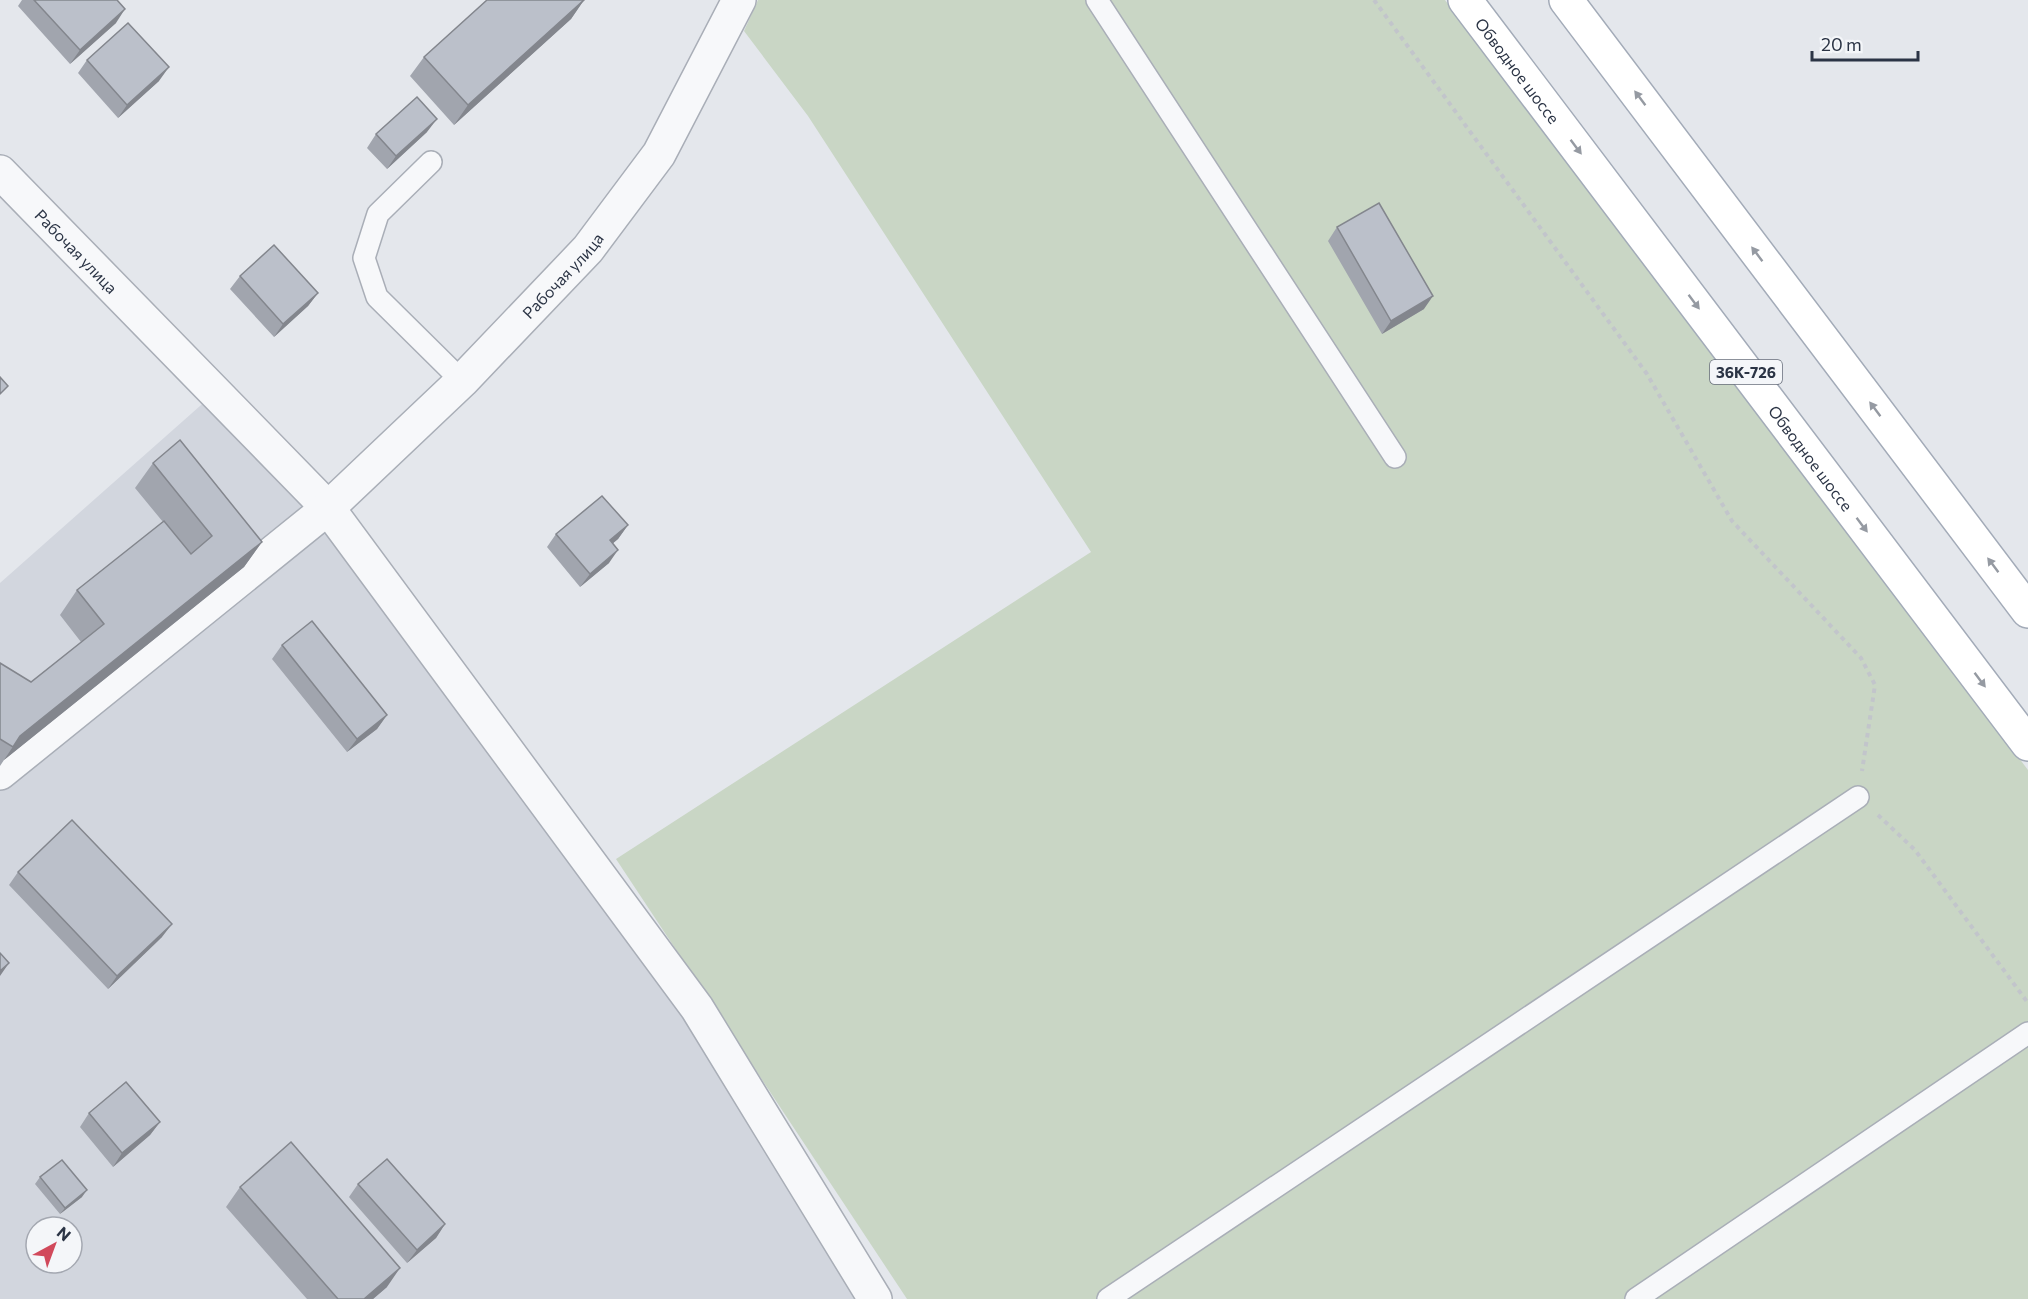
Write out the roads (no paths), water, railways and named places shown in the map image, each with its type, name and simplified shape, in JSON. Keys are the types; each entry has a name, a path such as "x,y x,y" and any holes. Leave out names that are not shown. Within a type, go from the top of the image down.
{"main road":[{"name":"Обводное шоссе","path":"1465,0 2028,744"},
{"path":"1566,0 2028,611"}],"street":[{"name":"Рабочая улица","path":"0,773 328,508 462,381 588,249 660,154 739,0"},
{"name":"Рабочая улица","path":"0,172 328,508"},
{"path":"328,508 697,1008 875,1299"}],"lane":[{"path":"1097,0 1395,457"},
{"path":"431,162 378,214 364,258 377,297 462,381"},
{"path":"1108,1299 1858,797"},
{"path":"1636,1299 2028,1033"}]}
